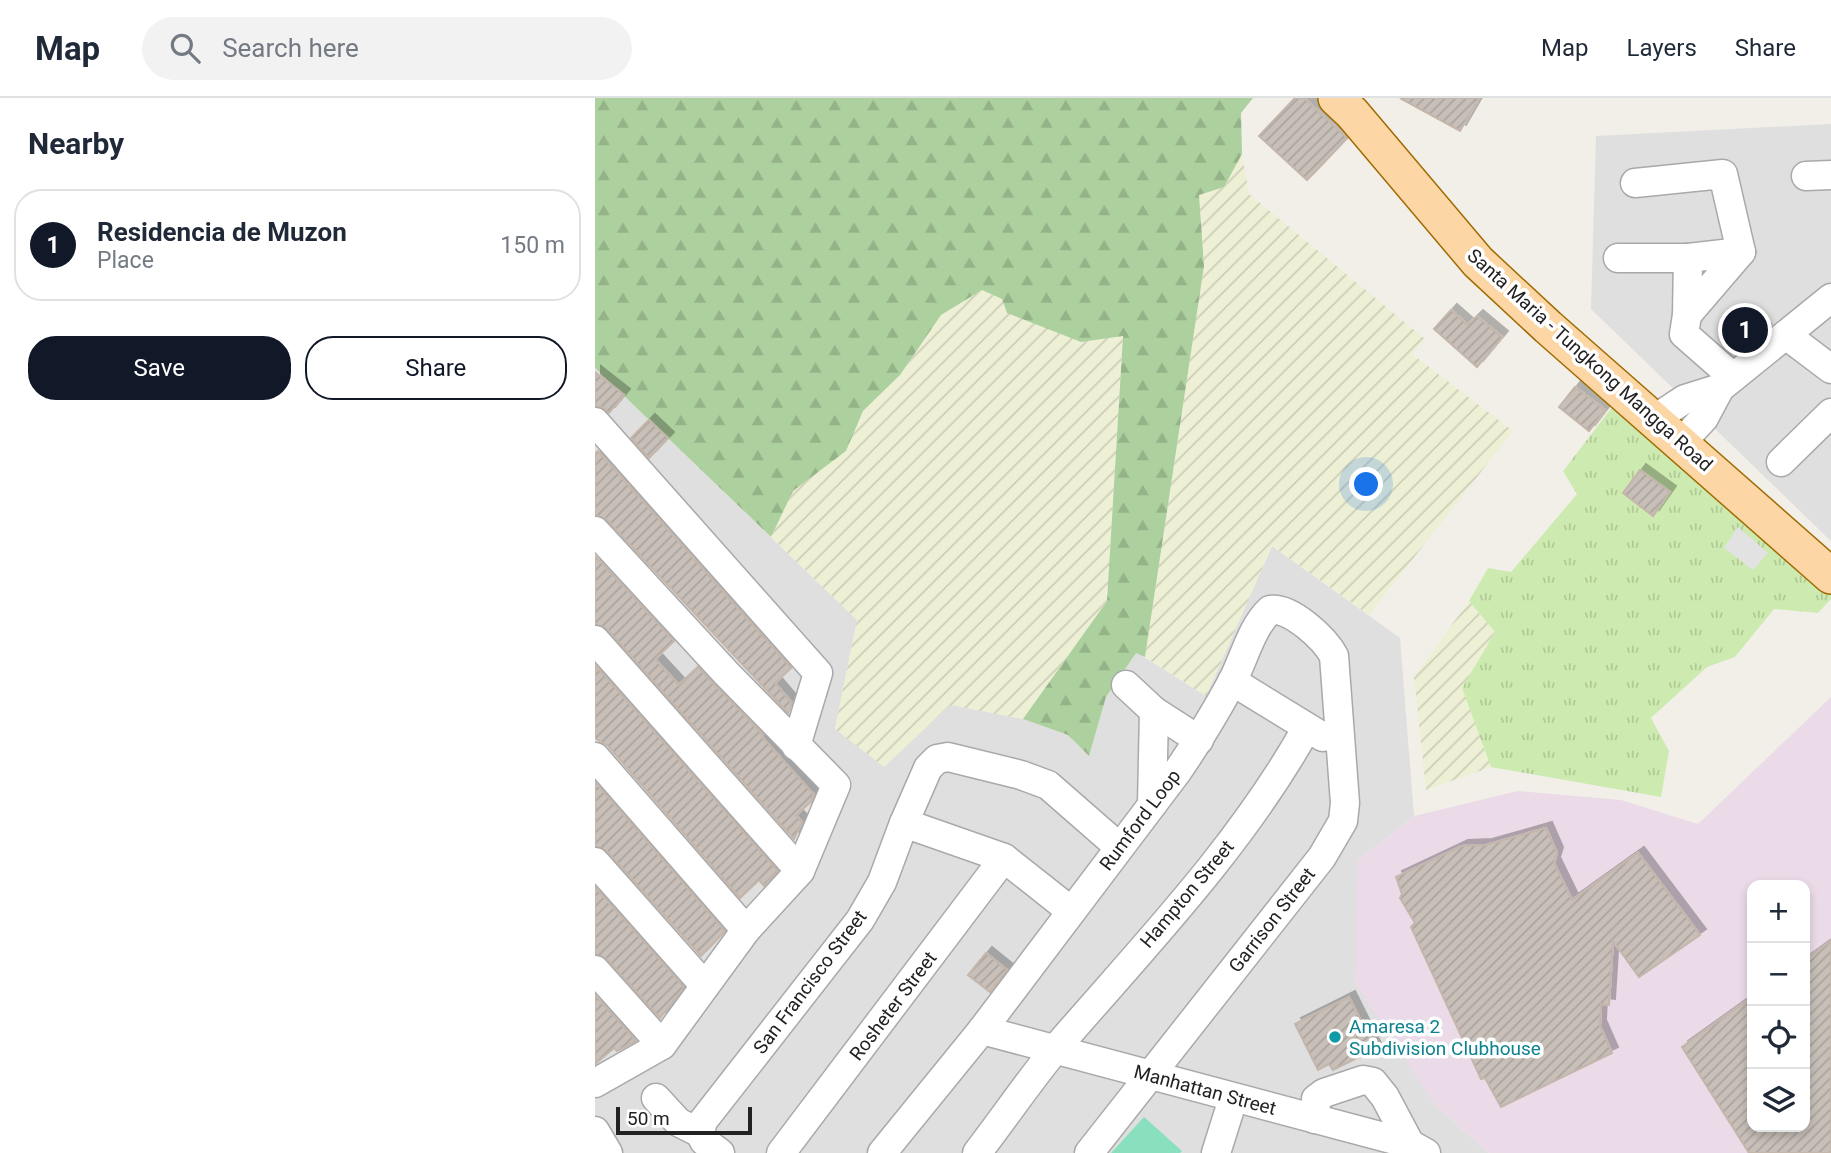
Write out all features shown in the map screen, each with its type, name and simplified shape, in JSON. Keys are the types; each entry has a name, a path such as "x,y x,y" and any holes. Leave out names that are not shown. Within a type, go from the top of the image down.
{"main road":[{"name":"Santa Maria - Tungkong Mangga Road","path":"1350,103 1478,262 1653,421 1831,576"}],"street":[{"path":"1635,183 1723,174 1741,252"},
{"path":"1618,258 1688,258 1741,252"},
{"path":"1687,315 1741,252"},
{"path":"1688,258 1684,334 1727,382"},
{"path":"1653,421 1685,399 1727,382 1831,298"},
{"path":"1786,335 1831,369"},
{"path":"1680,444 1704,418 1727,382"},
{"path":"1781,462 1831,413"},
{"path":"595,423 818,673 796,746"},
{"path":"595,530 796,746 836,785 800,871 746,930 662,1045 596,1080"},
{"name":"Rumford Loop","path":"882,1153 982,1030 1199,740 1264,615 1270,610 1279,608 1289,613 1328,644 1334,656 1341,747"},
{"path":"595,640 800,871"},
{"path":"1232,681 1306,729 1341,747"},
{"path":"1126,685 1154,711 1199,740"},
{"path":"1152,804 1154,711"},
{"name":"Hampton Street","path":"977,1153 1054,1050 1188,896 1253,813 1282,771 1306,729"},
{"name":"Garrison Street","path":"1089,1153 1322,857 1343,821 1345,803 1341,747"},
{"path":"595,757 746,930"},
{"name":"San Francisco Street","path":"700,1133 703,1121 860,920 882,882 928,768 937,759 948,757 1021,775 1048,785 1119,847"},
{"path":"904,823 1004,858 1071,911"},
{"name":"Rosheter Street","path":"781,1153 1004,858"},
{"path":"595,862 705,986"},
{"path":"595,970 662,1045"},
{"name":"Manhattan Street","path":"982,1030 1418,1149"},
{"path":"1315,1119 1317,1099 1324,1093 1363,1080 1373,1082 1418,1149"},
{"path":"656,1098 678,1122 700,1133 704,1141 720,1153"},
{"path":"1216,1153 1233,1099"},
{"path":"595,1131 608,1153"}],"shaded area":[{"path":"1831,124 1831,541 1591,309 1596,136"},
{"path":"595,368 857,620 835,729 950,704 1023,719 1068,735 1089,756 1106,697 1136,652 1206,696 1272,546 1400,638 1414,816 1357,861 1436,1106 1489,1153 595,1153"},
{"path":"1738,527 1768,553 1753,570 1724,548"},
{"path":"1831,697 1831,1153 1489,1153 1436,1106 1355,983 1357,861 1414,816 1518,791 1621,800 1698,824"}],"green space":[{"path":"595,98 1253,98 1241,113 1242,154 1224,187 1199,195 1204,266 1145,657 1136,653 1106,697 1089,756 1068,735 1023,719 1107,601 1123,336 1081,342 1007,313 1002,299 982,290 941,315 900,375 863,411 846,451 793,491 771,537 595,368"},
{"path":"1242,154 1249,194 1425,339 1412,354 1513,431 1369,615 1272,546 1206,696 1145,657 1204,266 1199,194 1224,187"},
{"path":"982,290 1002,299 1123,336 1107,601 1023,719 950,705 884,767 835,729 857,620 771,537 793,491 846,451 863,411 900,375 941,314"},
{"path":"1613,406 1831,595 1831,599 1818,613 1774,609 1735,657 1707,667 1651,718 1669,751 1661,797 1491,767 1462,688 1495,632 1469,601 1488,568 1511,572 1577,494 1563,471"},
{"path":"1469,601 1495,632 1463,688 1491,767 1426,790 1414,677"},
{"path":"1144,1117 1182,1151 1111,1153"}],"building":[{"path":"1295,98 1304,98 1347,138 1307,180 1259,136"},
{"path":"1400,98 1479,98 1460,131"},
{"path":"1451,310 1468,325 1477,316 1502,337 1477,367 1434,329"},
{"path":"1745,311 1765,330 1744,347 1722,329"},
{"path":"595,372 624,395 609,413 595,406"},
{"path":"1575,387 1605,410 1589,431 1559,407"},
{"path":"649,420 668,438 649,458 631,438"},
{"path":"598,451 791,668 775,683 792,703 788,713 607,520 595,515 595,454"},
{"path":"1640,470 1670,492 1653,516 1623,493"},
{"path":"595,556 674,641 655,659 679,685 698,667 763,735 814,795 811,802 796,815 802,822 794,839 607,629 595,624"},
{"path":"595,665 778,871 764,886 759,880 740,898 608,746 595,738"},
{"path":"595,782 725,931 701,956 607,851 595,846"},
{"path":"1546,828 1557,853 1554,863 1572,900 1638,853 1700,935 1639,977 1613,941 1609,1005 1601,1004 1600,1026 1612,1053 1501,1107 1485,1078 1481,1079 1411,927 1415,923 1400,898 1402,894 1396,877 1462,846 1486,845"},
{"path":"595,887 684,987 660,1018 607,959 595,954"},
{"path":"1831,941 1831,1153 1749,1153 1682,1047 1747,1001 1747,1132 1810,1132 1810,956"},
{"path":"986,953 1007,970 990,992 968,975"},
{"path":"595,995 636,1041 617,1051 614,1048 595,1064"},
{"name":"Amaresa 2 Subdivision Clubhouse","path":"1349,997 1375,1049 1333,1070 1329,1064 1318,1070 1295,1024"}],"place":[{"name":"Residencia de Muzon","path":"1745,330"},
{"name":"Amaresa 2 Subdivision Clubhouse","path":"1335,1037"}]}
